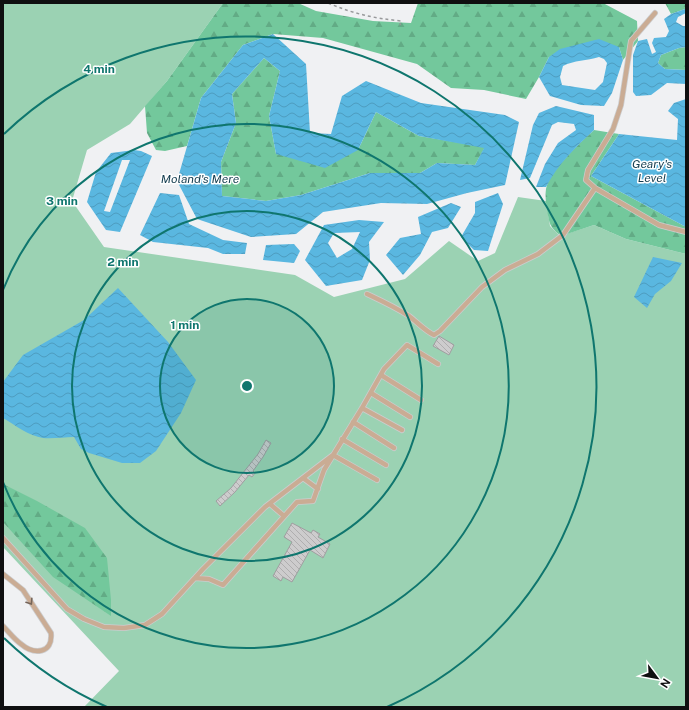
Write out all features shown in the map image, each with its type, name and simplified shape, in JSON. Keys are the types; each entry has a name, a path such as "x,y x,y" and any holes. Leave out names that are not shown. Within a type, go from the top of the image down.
{"lane":[{"path":"655,13 631,41 621,105 613,128 588,170 586,180 595,188 659,225 686,232"},
{"path":"367,294 388,303 434,335 440,331 482,287 506,270 538,254 563,235 595,188"},
{"path":"195,578 209,579 223,585 297,502 313,501 324,470 384,369 407,345 438,364"},
{"path":"381,375 421,400"},
{"path":"371,393 410,417"},
{"path":"362,408 402,430"},
{"path":"353,422 394,448"},
{"path":"342,439 386,465"},
{"path":"3,538 67,608 84,619 104,627 124,628 145,625 162,614 195,578 270,504 333,455"},
{"path":"333,455 377,480"},
{"path":"303,478 318,489"},
{"path":"270,504 284,516"},
{"path":"3,574 23,590 51,633 52,641 45,650 38,651 31,649 22,645 3,626"}],"path":[{"path":"328,3 350,12 374,19 401,21 400,26"}],"green space":[{"path":"3,3 223,3 167,81 130,124 87,150 72,201 104,247 295,275 334,297 405,279 449,241 478,261 495,253 518,197 546,201 550,226 560,236 594,225 626,239 686,254 686,707 84,707 119,671 3,547"},
{"path":"223,3 298,3 316,11 373,21 411,23 418,3 603,3 637,21 638,41 623,60 619,47 549,57 526,99 484,90 451,88 417,64 323,38 273,34 243,45 201,98 187,146 165,151 156,150 147,133 145,106 167,81"},
{"path":"665,3 686,3 685,9 671,14"},
{"path":"686,47 686,70 665,69 658,63 661,55"},
{"path":"264,58 280,71 269,116 276,154 358,150 376,112 419,136 485,147 475,165 437,163 420,173 370,173 301,195 266,201 222,196 221,162 236,123 232,94"},
{"path":"594,130 619,134 591,176 686,227 686,254 626,239 594,225 561,236 554,230 547,210 546,189 548,182 566,157"},
{"path":"3,484 85,528 107,558 111,616 53,577 3,522"}],"water":[{"path":"686,7 686,13 678,17 676,22 686,26 686,47 661,55 658,63 665,69 686,70 686,84 667,83 651,95 636,96 633,92 633,55 638,41 647,39 652,54 656,52 652,43 654,38 666,37 669,31 664,19 671,14 685,9"},
{"name":"Moland's Mere","path":"273,34 306,64 310,133 331,134 342,96 366,81 421,103 505,115 519,122 505,185 467,193 427,204 381,203 323,212 296,234 251,237 197,219 177,181 201,98 243,45","holes":["264,58 280,71 269,116 276,154 325,168 358,150 376,112 419,136 484,148 475,165 437,163 420,173 370,173 301,195 266,201 222,196 221,162 236,123 232,94"]},
{"path":"599,39 619,47 623,60 612,93 604,106 581,105 550,96 539,77 549,57 560,49","holes":["599,57 604,59 607,63 603,82 595,90 562,85 560,77 563,66"]},
{"name":"Geary's Level","path":"686,99 686,227 591,176 619,134 677,140 678,119 668,111 674,103"},
{"path":"556,106 594,115 594,130 562,163 546,187 536,187 545,164 558,143 576,130 574,124 558,122 552,125 530,178 520,180 533,125 539,113"},
{"path":"134,150 141,151 152,156 120,232 106,230 87,202 96,172 111,153","holes":["122,160 130,160 110,212 104,211"]},
{"path":"160,193 179,195 189,224 223,240 247,243 245,254 223,254 208,248 153,242 140,235"},
{"path":"498,193 503,204 488,251 474,250 461,237 475,213 475,202"},
{"path":"451,203 461,207 448,228 432,232 420,255 403,275 386,255 400,238 421,234 418,217"},
{"path":"359,220 384,222 369,242 370,260 362,280 326,286 305,260 324,225","holes":["360,232 352,249 337,258 328,243 334,233"]},
{"path":"294,244 300,251 294,263 263,260 266,245"},
{"path":"653,257 682,263 671,281 655,294 647,308 634,297"},
{"path":"118,288 168,342 196,380 181,413 156,451 140,463 122,463 89,453 81,449 74,437 38,437 22,430 3,418 3,382 23,355 84,320"}],"building":[{"path":"439,336 454,345 449,355 433,346"},
{"path":"266,440 271,443 253,471 255,473 252,477 249,475 235,492 220,506 216,501 231,488 258,454"},
{"path":"292,523 311,533 313,530 320,534 318,537 330,544 323,558 310,550 292,582 283,577 281,581 273,576 292,542 284,537"}]}
